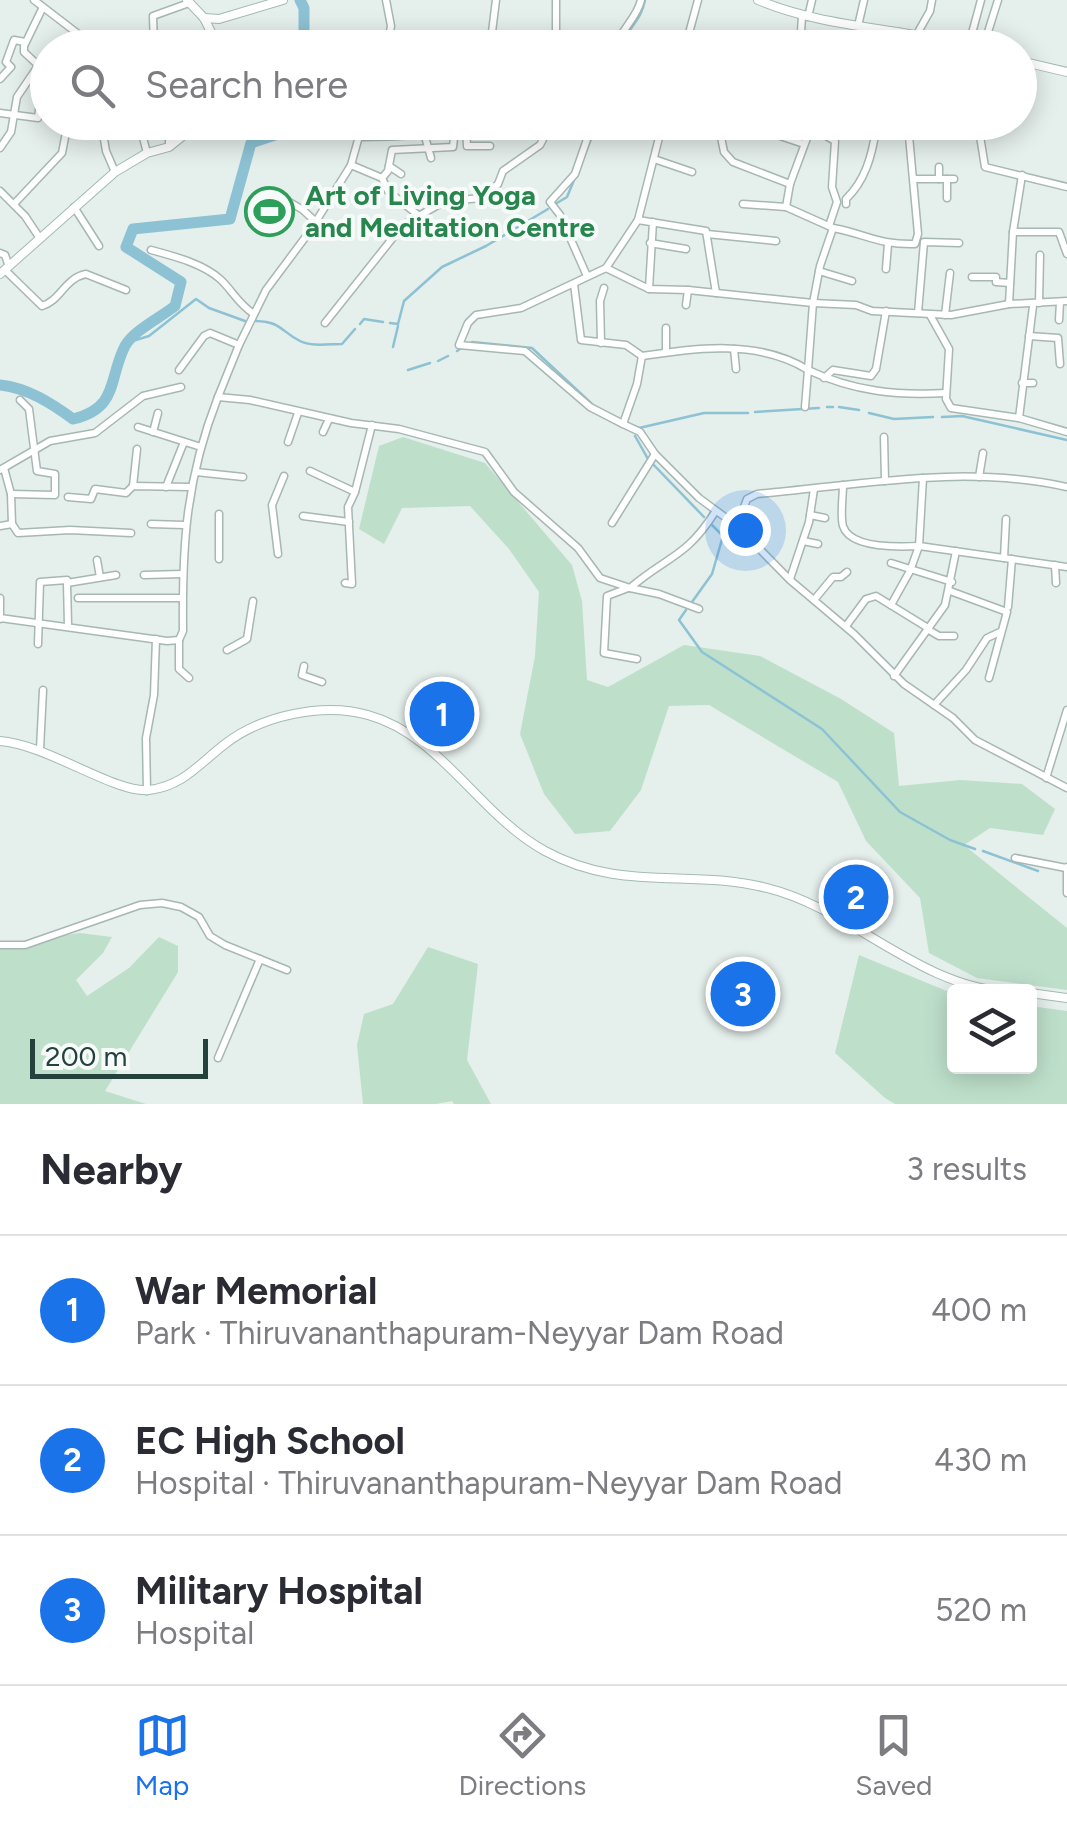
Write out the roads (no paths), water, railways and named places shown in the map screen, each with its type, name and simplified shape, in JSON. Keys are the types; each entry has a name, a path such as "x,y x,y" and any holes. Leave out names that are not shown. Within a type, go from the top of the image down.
{"main road":[{"path":"758,0 805,16 886,30"},
{"path":"204,18 219,19 280,1"},
{"path":"188,2 210,30"},
{"path":"1037,64 1067,72"},
{"path":"4,269 115,172 177,140"},
{"path":"0,741 40,748 147,791 182,782 214,752 252,727 288,715 330,710 360,713 408,732 497,818 574,865 612,876 764,887 816,905 895,952 969,984"},
{"path":"1037,994 1067,998"}],"street":[{"path":"34,0 72,30"},
{"path":"386,0 391,30"},
{"path":"492,30 496,0"},
{"path":"556,0 556,30"},
{"path":"622,30 641,0"},
{"path":"690,30 698,0"},
{"path":"802,30 812,0"},
{"path":"858,26 864,0"},
{"path":"918,30 932,0"},
{"path":"973,30 981,0"},
{"path":"989,30 998,0"},
{"path":"153,30 153,16 188,2"},
{"path":"31,30 42,9"},
{"path":"30,31 24,42 24,52 30,57"},
{"path":"0,79 11,68 6,55 14,40 24,42"},
{"path":"0,148 11,132 17,97 30,83"},
{"path":"0,113 30,116"},
{"path":"14,204 62,153 65,140"},
{"path":"105,140 115,172"},
{"path":"143,140 146,153"},
{"path":"168,140 168,147"},
{"path":"189,678 179,669 184,526 200,448 238,346 266,290 316,222 351,165 358,140"},
{"path":"427,140 432,158"},
{"path":"382,178 390,166 392,150 455,146 456,140"},
{"path":"467,140 467,146 490,146"},
{"path":"325,323 403,225 445,201 483,198 498,184 503,171 543,140"},
{"path":"587,140 575,174 550,202 560,215 587,276"},
{"path":"659,140 638,220 606,268 522,308 476,315 459,345 525,351 590,407 640,432 655,454 715,512 737,526 894,676 975,740 1067,788"},
{"path":"722,140 724,152 733,162 790,184"},
{"path":"792,140 804,144"},
{"path":"786,207 806,140"},
{"path":"805,407 813,303 837,202 832,187 834,140"},
{"path":"846,204 861,183 874,140"},
{"path":"743,204 786,207 831,227 888,244 914,244 918,234 910,140"},
{"path":"981,140 985,167 1067,187"},
{"path":"654,159 692,172"},
{"path":"351,165 382,178 388,191 418,214"},
{"path":"390,166 402,174"},
{"path":"939,167 946,180 947,198"},
{"path":"1010,304 1013,232 1022,175"},
{"path":"914,179 946,180"},
{"path":"0,191 39,237"},
{"path":"281,198 316,222"},
{"path":"74,206 99,246"},
{"path":"638,220 701,229 707,234 776,241"},
{"path":"649,289 653,222"},
{"path":"1013,232 1059,232 1067,254"},
{"path":"707,234 716,293"},
{"path":"650,242 686,249"},
{"path":"918,313 924,242 959,243"},
{"path":"886,269 888,244"},
{"path":"151,250 214,274 232,291 235,300 254,314"},
{"path":"0,253 5,255 4,269 42,306 50,304 72,279 86,274 126,290"},
{"path":"1020,418 1040,255"},
{"path":"606,268 649,289 856,305 886,311 945,315 1010,304 1063,302 1059,320"},
{"path":"819,271 852,281"},
{"path":"945,315 950,273"},
{"path":"972,277 1010,283"},
{"path":"574,284 579,336 585,342 626,345 642,356 699,348 764,352 857,389 887,394 946,394"},
{"path":"601,343 600,301 604,288"},
{"path":"686,305 688,290"},
{"path":"824,378 833,370 871,376 876,369 886,311"},
{"path":"930,314 949,349 946,394 951,408 1020,418 1067,432"},
{"path":"666,328 666,352"},
{"path":"179,370 210,333 238,346"},
{"path":"1028,336 1058,338 1060,364"},
{"path":"734,349 736,369"},
{"path":"624,424 642,356"},
{"path":"1022,383 1033,383"},
{"path":"130,533 18,533 12,524 11,494 2,469 64,437 94,433 143,396 181,386"},
{"path":"218,397 432,436 485,452 514,492 578,548 600,578 699,609"},
{"path":"11,494 55,494 54,474 37,471 29,409 20,400"},
{"path":"153,432 158,413"},
{"path":"288,442 298,413"},
{"path":"322,432 329,419"},
{"path":"346,583 352,584 348,507 372,425"},
{"path":"138,426 200,448"},
{"path":"884,437 885,482"},
{"path":"166,486 184,442"},
{"path":"133,486 137,449"},
{"path":"979,477 983,453"},
{"path":"612,523 655,454"},
{"path":"310,471 354,492"},
{"path":"196,472 244,476"},
{"path":"278,554 272,505 284,476"},
{"path":"737,526 749,496 922,478 1007,477 1067,487"},
{"path":"891,605 910,571 918,546 922,478"},
{"path":"843,485 842,522 852,538 1067,566"},
{"path":"68,497 91,500 95,490 126,492 133,486 190,487"},
{"path":"790,580 814,489"},
{"path":"638,659 604,654 607,596 630,588 682,554 715,512"},
{"path":"219,514 220,560"},
{"path":"810,515 826,518"},
{"path":"303,516 348,522"},
{"path":"1006,519 1008,607"},
{"path":"0,526 12,524"},
{"path":"151,524 184,526"},
{"path":"803,541 818,544"},
{"path":"894,676 945,604 956,551"},
{"path":"97,560 100,577"},
{"path":"891,564 952,582"},
{"path":"1056,565 1056,583"},
{"path":"814,600 833,578 848,572"},
{"path":"144,574 182,574"},
{"path":"68,584 116,575"},
{"path":"38,644 40,582 67,580 68,626"},
{"path":"950,592 1006,612 989,678"},
{"path":"846,626 868,597 882,597 940,636 954,636"},
{"path":"0,598 0,618 179,640"},
{"path":"78,598 182,598"},
{"path":"227,650 247,639 253,601"},
{"path":"934,705 966,670 987,638 1001,632"},
{"path":"147,791 146,738 154,695 156,640"},
{"path":"304,666 302,675 322,682"},
{"path":"40,748 44,690"},
{"path":"1046,778 1067,710"},
{"path":"1015,858 1067,868 1067,892"},
{"path":"0,945 25,945 140,905 162,902 199,917 218,941 288,970"},
{"path":"218,1058 260,959"}],"waterway":[{"path":"300,0 304,30"},
{"path":"630,30 645,0"},
{"path":"0,385 30,393 73,419 98,408 110,391 125,346 175,306 181,282 126,247 133,229 230,219 251,143 260,140"},
{"path":"557,203 567,197 591,140"},
{"path":"390,323 398,324 404,301 442,267 548,209"},
{"path":"126,343 149,336 196,299 245,321"},
{"path":"360,324 364,319 383,322"},
{"path":"256,321 276,325 300,341 315,345 342,344 355,329"},
{"path":"393,347 398,326"},
{"path":"472,342 532,348 593,405"},
{"path":"438,361 448,356"},
{"path":"408,370 430,363"},
{"path":"827,407 833,407"},
{"path":"839,407 859,410"},
{"path":"755,412 819,408"},
{"path":"632,425 639,428 704,413 748,413"},
{"path":"869,413 894,419 933,417"},
{"path":"942,417 962,416 1067,440"},
{"path":"635,436 648,459 704,517"},
{"path":"692,602 712,574 723,536 711,524"},
{"path":"686,610 679,620 702,652 822,729 900,812 975,849"},
{"path":"983,851 1038,871"}],"place":[{"name":"Art of Living Yoga and Meditation Centre","path":"270,211"},
{"name":"War Memorial","path":"442,714"},
{"name":"EC High School","path":"856,897"},
{"name":"Military Hospital","path":"743,994"}]}
